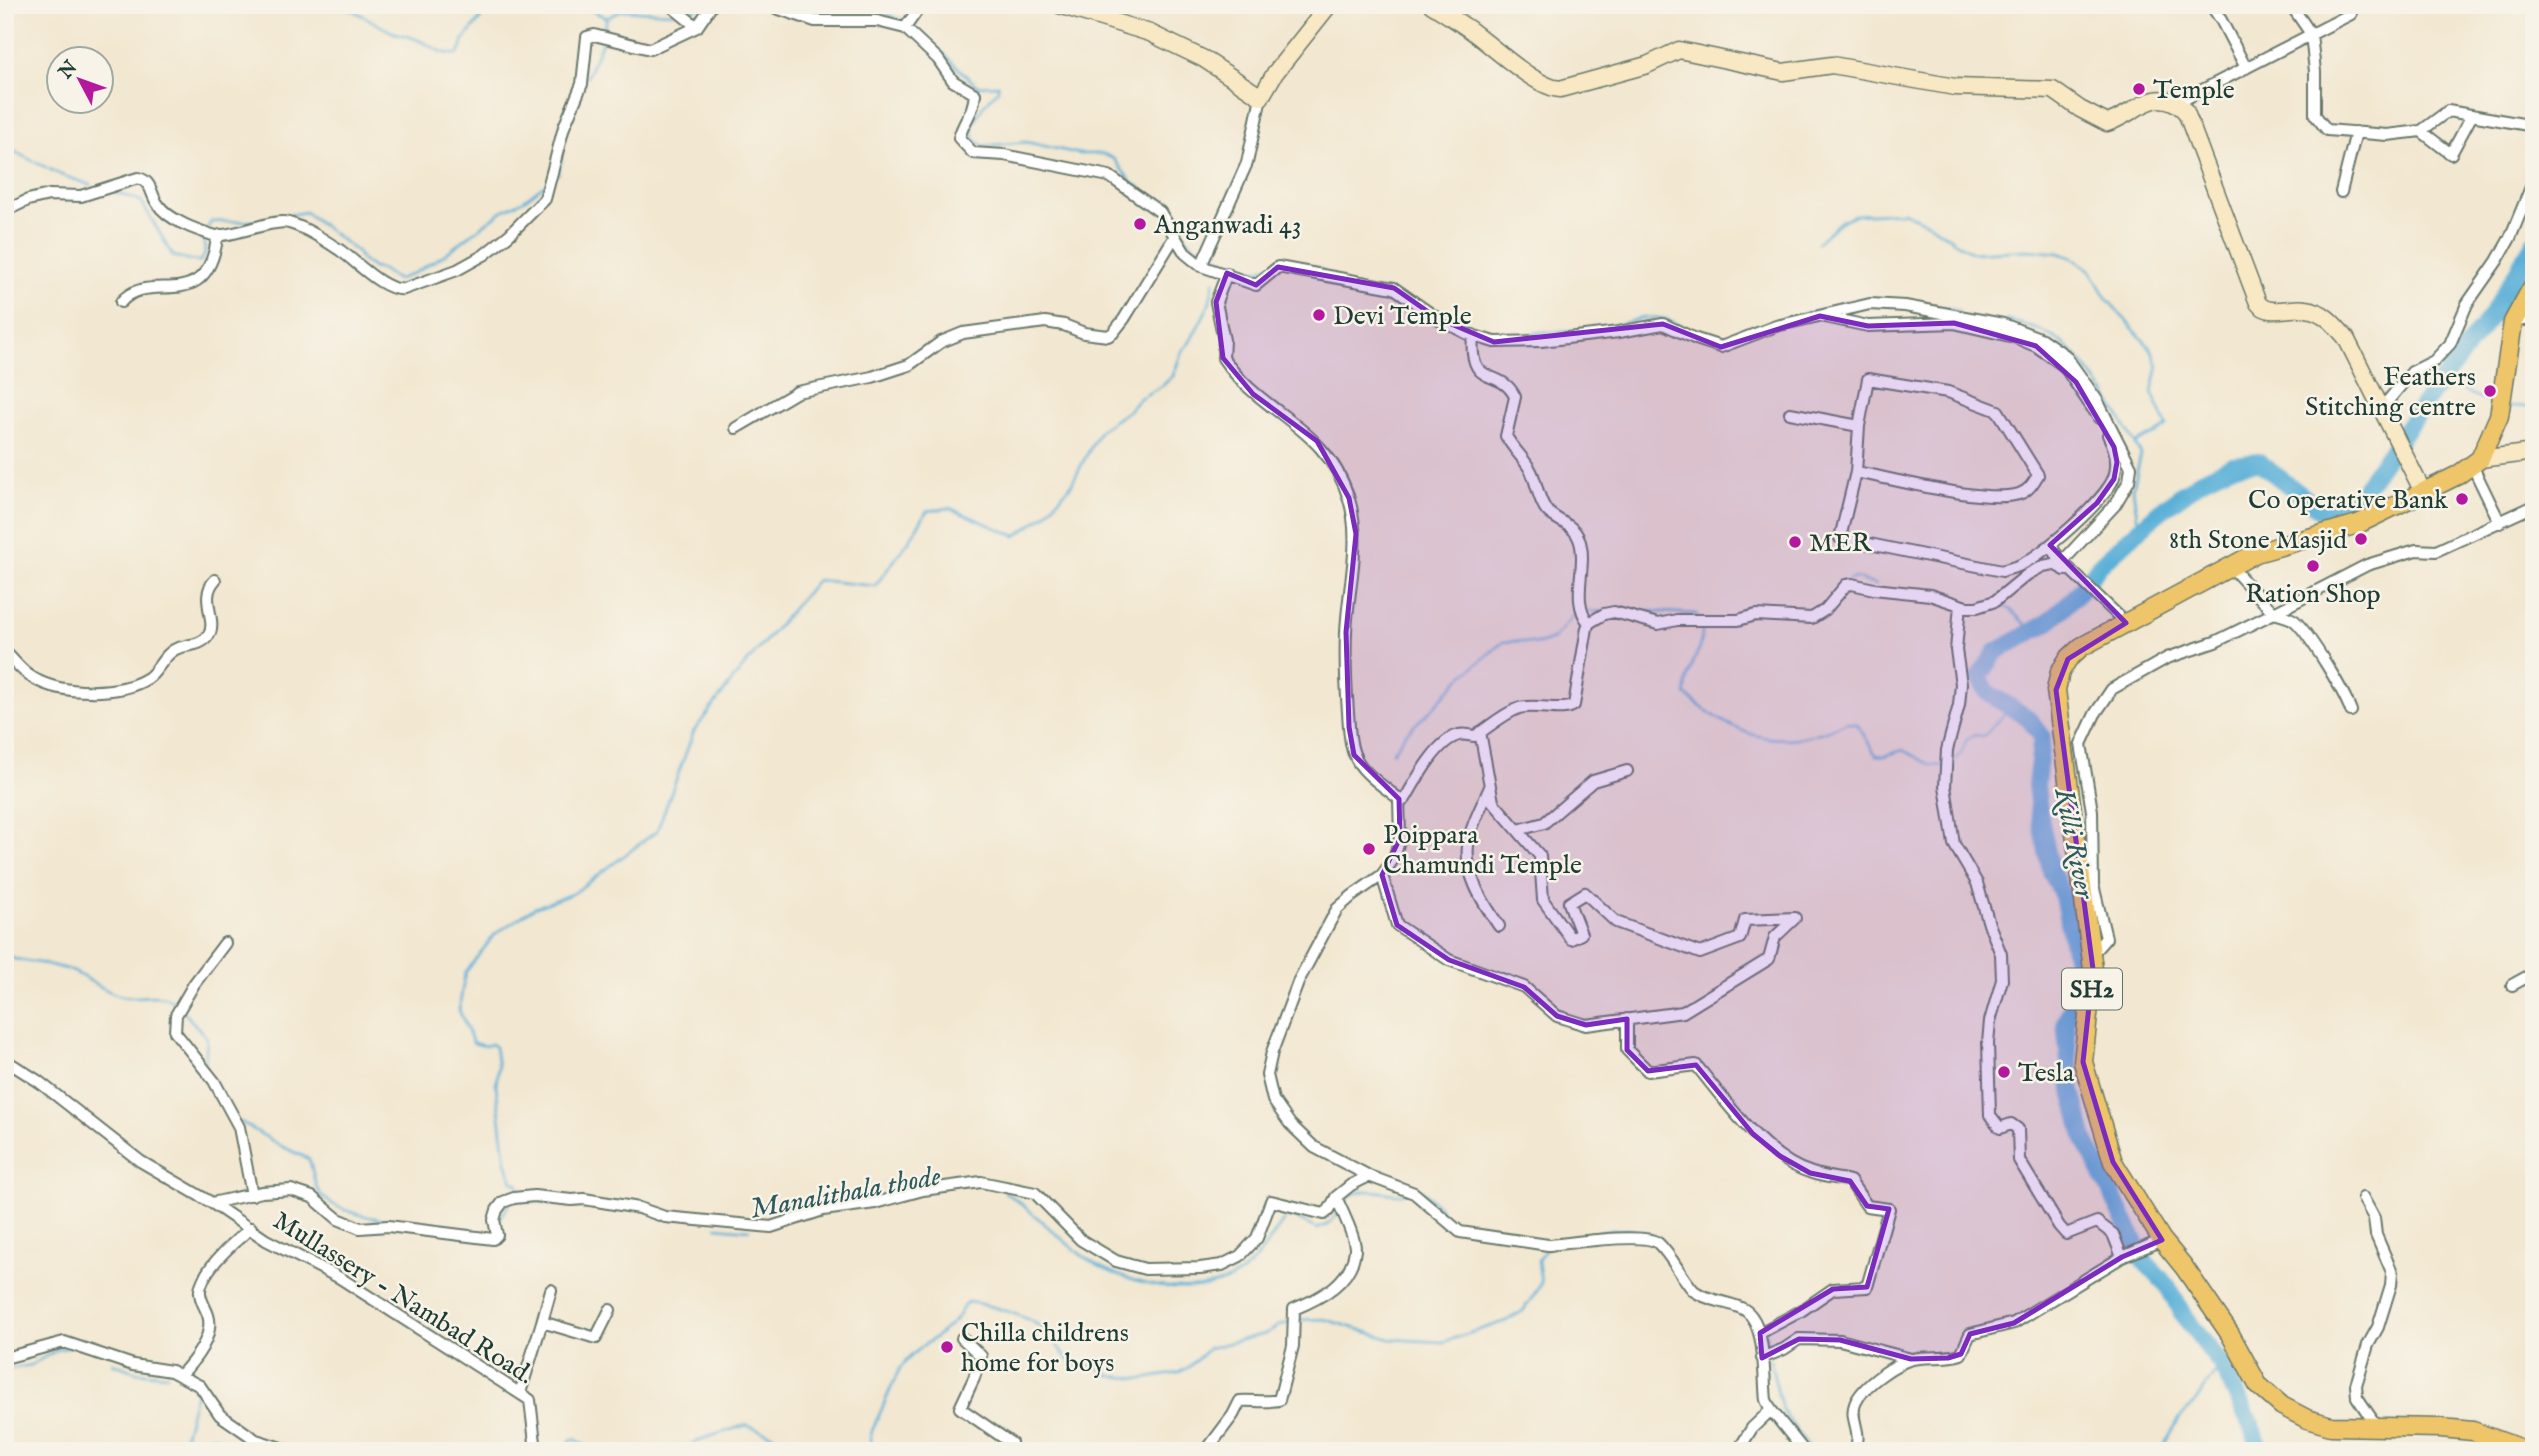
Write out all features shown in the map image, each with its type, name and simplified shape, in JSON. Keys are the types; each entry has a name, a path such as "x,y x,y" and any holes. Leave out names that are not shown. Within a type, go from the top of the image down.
{"main road":[{"path":"1059,5 1150,33 1204,58 1261,97 1275,73 1329,5"},
{"path":"1432,5 1552,89 1647,65 1679,50 1783,72 1832,65 1955,87 2053,90 2080,109 2107,123 2122,119 2140,105 2156,99 2177,103 2186,112 2258,303 2262,308 2271,310 2306,309 2330,319 2358,358 2423,492"},
{"path":"2476,462 2499,416 2514,322 2534,284"},
{"path":"2476,462 2534,452"},
{"name":"SH2","path":"2476,462 2458,475 2358,524 2256,553 2081,647 2060,671 2056,690 2093,969 2083,1062 2113,1162 2162,1240 2230,1334 2258,1385 2271,1398 2294,1413 2331,1426 2473,1431 2527,1451"}],"street":[{"path":"5,211 50,195 81,196 138,178 148,183 158,205 191,227 222,236 288,222 340,250 383,283 396,290 409,288 468,264 496,246 545,199 564,127 582,84 586,40 590,35 650,49 697,27 712,5"},
{"path":"767,5 815,21 877,21 907,26 938,59 953,81 975,94 973,110 963,124 959,138 974,153 1004,155 1109,176 1160,212 1185,253 1205,257 1227,273 1256,285 1278,267 1394,288 1437,318 1494,342 1541,341 1663,324 1721,347 1776,326 1870,304 1905,306 2003,324 2042,339 2065,355 2097,400 2131,467 2129,481 2115,505 2070,569 2065,570 2054,564 2043,566 1985,606 1966,607 1930,595 1852,584 1846,585 1825,610 1812,618 1756,615 1738,620 1677,620 1658,624 1614,612 1604,614 1589,623"},
{"path":"907,26 921,5"},
{"path":"2211,5 2246,68"},
{"path":"2291,5 2311,34 2315,72 2315,115 2328,130 2387,135 2421,131 2448,111 2534,126"},
{"path":"2528,5 2534,19"},
{"path":"677,11 697,27"},
{"path":"2177,103 2351,14"},
{"path":"1205,257 1247,163 1261,97"},
{"path":"2421,131 2451,154 2472,116"},
{"path":"2341,191 2356,132"},
{"path":"2381,409 2412,372 2434,361 2450,344 2467,304 2510,237 2534,180"},
{"path":"121,302 127,295 138,290 178,287 196,282 206,271 222,236"},
{"path":"736,428 797,392 872,377 909,365 941,342 963,333 1045,322 1084,334 1108,336 1124,319 1175,236"},
{"path":"1227,273 1216,302 1224,340 1223,358 1253,394 1290,419 1317,442 1333,465 1349,498 1356,534 1346,632 1347,702 1354,755 1371,776 1399,799 1400,838 1394,858 1382,875 1337,909 1299,980 1266,1074 1273,1100 1290,1124 1314,1147 1370,1176 1410,1191 1460,1232 1549,1245 1651,1238 1659,1244 1694,1291 1701,1296 1744,1308 1753,1315 1760,1333 1766,1400 1804,1451"},
{"path":"1820,316 1868,326 1954,323 2036,346 2064,366 2093,407 2114,447 2117,462 2114,478 2097,503 2050,545 2020,566 2002,571 1840,538 1856,472 1859,426 1868,379 1948,391 1998,411 2038,475 2031,486 2020,494 1973,495 1856,472"},
{"path":"2514,322 2534,318"},
{"path":"1399,803 1441,746 1460,734 1473,736 1520,708 1550,706 1564,709 1574,705 1589,623 1580,602 1579,538 1565,522 1546,510 1529,468 1506,436 1515,397 1505,384 1483,375 1477,368 1473,354 1473,335"},
{"path":"1790,413 1859,426"},
{"path":"2476,462 2500,523"},
{"path":"2091,955 2106,938 2093,885 2092,811 2081,744 2095,714 2112,690 2166,658 2215,642 2367,565 2416,550 2436,551 2534,506"},
{"path":"2050,545 2070,569 2126,623"},
{"path":"2231,567 2274,613 2293,618 2336,680 2351,711"},
{"path":"5,652 32,678 40,681 87,692 128,687 151,676 173,650 208,638 212,628 208,601 211,584 215,580"},
{"path":"1960,605 1956,650 1961,684 1946,763 1945,786 1954,844 1977,883 2001,954 2002,980 1990,1021 1990,1115 2000,1128 2011,1124 2018,1129 2019,1160 2066,1234 2097,1222 2113,1234 2122,1257"},
{"path":"1382,875 1397,925 1449,960 1524,986 1557,1016 1586,1025 1683,1012 1769,959 1775,937 1796,918 1745,920 1740,938 1700,953 1616,922 1586,893 1569,903 1581,934 1570,939 1543,900 1539,856 1493,802 1480,732"},
{"path":"1517,830 1544,823 1593,781 1627,771"},
{"path":"1490,787 1469,838 1468,863 1480,898 1499,926"},
{"path":"225,943 194,984 176,1015 175,1032 214,1081 239,1127 252,1195"},
{"path":"2512,985 2534,973"},
{"path":"1627,1019 1627,1050 1648,1071 1696,1065 1753,1134 1780,1156 1810,1173 1850,1181 1867,1206 1889,1209 1867,1287 1833,1289 1801,1311 1760,1333"},
{"name":"Mullassery - Nambad Road.","path":"5,1060 38,1081 140,1161 212,1203 266,1240 352,1286 530,1400 536,1451"},
{"path":"212,1203 291,1191 312,1196 338,1219 360,1228 388,1226 493,1239 497,1235 497,1210 506,1199 534,1196 618,1204 665,1217 771,1227 823,1210 875,1203 930,1189 981,1182 1035,1193 1070,1231 1096,1251 1116,1261 1145,1269 1162,1270 1223,1265 1240,1256 1257,1238 1271,1201 1324,1214 1339,1204 1351,1185 1370,1176"},
{"path":"2363,1198 2374,1217 2376,1235 2392,1272 2391,1285 2378,1327 2368,1345 2356,1385 2357,1397 2377,1427"},
{"path":"1206,1451 1240,1401 1279,1400 1293,1346 1294,1309 1323,1297 1347,1275 1356,1248 1339,1204"},
{"path":"180,1376 190,1365 210,1330 209,1316 200,1297 201,1284 235,1239 251,1228"},
{"path":"1763,1357 1799,1339 1840,1340 1911,1359 1948,1358 1961,1354 1970,1334 2014,1322 2122,1257 2162,1240"},
{"path":"520,1393 551,1290"},
{"path":"542,1322 596,1338 610,1310"},
{"path":"962,1338 981,1356 960,1408 1011,1443 1008,1451"},
{"path":"5,1358 64,1342 133,1365 170,1371 200,1386 220,1415 256,1440 292,1451"},
{"path":"1856,1451 1859,1434 1853,1415 1855,1403 1863,1392 1888,1370 1911,1359"},
{"path":"1738,1451 1752,1428 1771,1410"}],"highlighted area":[{"path":"1278,267 1394,288 1437,318 1494,342 1663,324 1721,347 1820,316 1868,326 1954,323 2036,346 2076,382 2114,447 2117,462 2114,479 2097,503 2050,545 2126,623 2068,659 2056,690 2093,969 2083,1062 2113,1162 2162,1240 2122,1257 2014,1323 1970,1334 1961,1354 1948,1358 1911,1359 1840,1340 1799,1339 1762,1358 1760,1333 1833,1289 1867,1287 1889,1209 1867,1206 1850,1181 1810,1173 1780,1156 1753,1134 1696,1065 1648,1071 1627,1050 1627,1019 1586,1025 1557,1016 1524,987 1449,960 1397,925 1382,875 1400,838 1399,799 1354,755 1349,727 1346,632 1356,534 1349,498 1317,441 1253,394 1223,358 1216,302 1227,273 1256,285"}],"waterway":[{"path":"338,5 359,13 392,32 453,54 458,54 463,41 491,5"},
{"path":"580,5 607,18 622,10 673,13"},
{"path":"871,5 905,23"},
{"path":"687,13 697,8"},
{"path":"602,35 607,18"},
{"path":"913,29 928,39 977,86 998,85 998,90 983,106 972,127 974,139 983,146 1026,142 1080,154 1103,154 1114,159 1132,183 1140,187 1146,196 1156,199 1161,207"},
{"path":"587,77 602,42"},
{"path":"5,147 61,175 91,185"},
{"path":"555,176 558,174 562,157"},
{"path":"279,217 305,212 356,251 362,260 397,280 444,255 502,211 524,200 544,185"},
{"path":"114,192 141,201 173,256 199,262 205,254 203,235"},
{"path":"1817,243 1841,221 1855,215 1903,212 1926,222 1972,253 2029,250 2059,253 2073,258 2090,270 2107,299 2152,350 2158,366 2152,392 2167,426 2135,444 2141,454 2133,489 2139,530"},
{"path":"1170,218 1192,244 1205,251"},
{"path":"207,229 211,222 262,221"},
{"name":"Killi River","path":"2260,1451 2254,1431 2221,1364 2183,1315 2167,1285 2146,1263 2085,1140 2072,1091 2065,1022 2075,1001 2077,966 2063,896 2051,871 2036,785 2042,736 2028,718 1988,693 1979,677 1996,652 2047,623 2075,597 2099,566 2160,511 2202,480 2233,465 2259,462 2319,509 2342,511 2357,499 2425,402 2490,317 2534,243"},
{"path":"1211,254 1252,272 1287,263 1323,270"},
{"path":"522,1195 518,1184 513,1182 506,1162 496,1086 498,1067 495,1047 491,1044 485,1046 473,1043 459,1010 465,973 495,934 534,908 574,893 657,831 694,731 739,672 817,580 875,586 909,541 927,511 949,508 1016,536 1045,515 1071,485 1100,430 1173,376 1182,351 1190,342 1209,305 1214,281"},
{"path":"1872,299 1900,301"},
{"path":"1800,315 1865,300"},
{"path":"1941,307 1959,311"},
{"path":"1597,329 1652,317 1687,330"},
{"path":"2490,317 2505,324"},
{"path":"2006,320 2038,330 2066,346 2096,380 2135,444"},
{"path":"1718,342 1752,326 1764,326"},
{"path":"2521,329 2534,329"},
{"path":"1507,337 1543,332 1577,332"},
{"path":"1486,334 1500,337"},
{"path":"2444,378 2470,394 2493,403"},
{"path":"2509,406 2534,407"},
{"path":"1849,580 1855,578 1876,585"},
{"path":"1997,602 2011,610 2033,632"},
{"path":"1625,610 1697,616"},
{"path":"1586,612 1600,611"},
{"path":"1393,752 1405,734 1458,680 1503,642 1539,644 1553,639 1574,615 1580,613"},
{"path":"1702,625 1686,695 1725,723 1763,737 1782,739 1824,732 1847,722 1857,724 1876,755 1884,756 1903,750 1931,765 1943,766"},
{"path":"1949,764 1961,754 1967,739 1976,735 1984,736 2010,708"},
{"path":"5,957 66,969 122,996 165,997 177,1005"},
{"name":"Manalithala thode","path":"182,1010 207,1038 205,1063"},
{"name":"Manalithala thode","path":"207,1079 214,1096 221,1104"},
{"name":"Manalithala thode","path":"241,1122 309,1159 318,1190 331,1203 362,1215 411,1221 429,1227"},
{"name":"Manalithala thode","path":"1417,1189 1424,1192 1441,1209"},
{"name":"Manalithala thode","path":"1343,1204 1349,1197 1364,1191 1404,1194"},
{"name":"Manalithala thode","path":"1005,1192 1095,1264 1135,1281 1179,1288 1221,1283 1239,1274 1260,1255 1286,1217 1293,1217 1317,1229 1329,1224 1338,1213"},
{"name":"Manalithala thode","path":"528,1201 553,1203"},
{"name":"Manalithala thode","path":"498,1222 509,1204"},
{"name":"Manalithala thode","path":"573,1205 601,1207"},
{"name":"Manalithala thode","path":"438,1228 448,1226 462,1230"},
{"name":"Manalithala thode","path":"717,1227 749,1230"},
{"path":"1579,1237 1626,1229 1654,1236"},
{"path":"1298,1320 1324,1319 1390,1339 1443,1342 1506,1321 1523,1311 1541,1284 1538,1260 1546,1249"},
{"path":"873,1451 870,1440 872,1431 899,1370 911,1356 954,1321 967,1302 986,1305 1030,1320 1049,1335 1074,1365 1097,1367 1111,1376 1143,1379 1178,1373 1189,1367 1209,1348 1265,1334 1280,1325 1292,1322"},
{"path":"1756,1314 1764,1326"},
{"path":"1766,1332 1769,1353"},
{"path":"5,1370 31,1365 59,1349 67,1348"},
{"path":"1770,1360 1782,1410 1811,1451"},
{"path":"112,1363 136,1372 167,1375"},
{"path":"2160,1451 2180,1418 2195,1402 2221,1364"},
{"path":"192,1385 196,1392 184,1438 216,1436 232,1451"},
{"path":"681,1451 699,1440 746,1425 816,1451"},
{"path":"160,1451 164,1446 184,1438"},
{"path":"566,1451 571,1439 593,1451"},
{"path":"299,1451 318,1451"},
{"path":"597,1451 604,1451"}],"place":[{"name":"Temple","path":"2139,89"},
{"name":"Anganwadi 43","path":"1140,224"},
{"name":"Devi Temple","path":"1319,315"},
{"name":"Feathers Stitching centre","path":"2490,391"},
{"name":"Co operative Bank","path":"2462,499"},
{"name":"8th Stone Masjid","path":"2361,539"},
{"name":"MER","path":"1795,542"},
{"name":"Ration Shop","path":"2313,566"},
{"name":"Poippara Chamundi Temple","path":"1369,849"},
{"name":"Tesla","path":"2004,1072"},
{"name":"Chilla childrens home for boys","path":"947,1347"}]}
